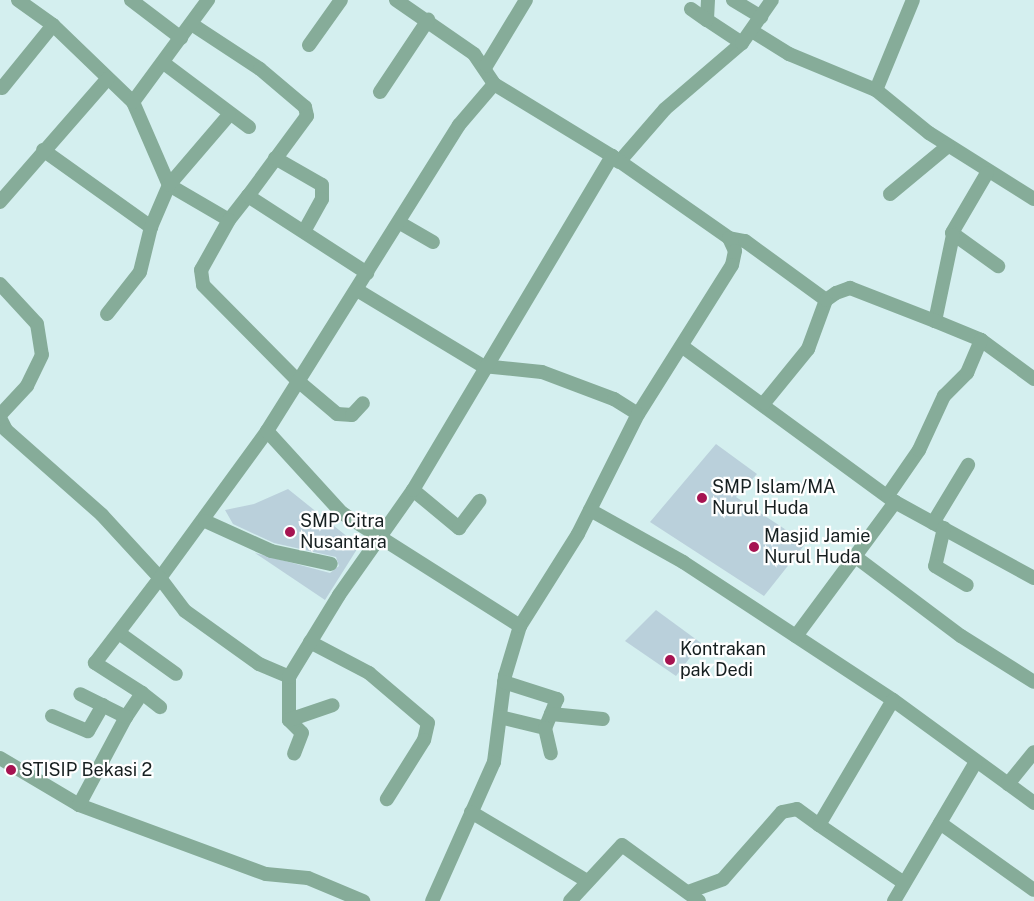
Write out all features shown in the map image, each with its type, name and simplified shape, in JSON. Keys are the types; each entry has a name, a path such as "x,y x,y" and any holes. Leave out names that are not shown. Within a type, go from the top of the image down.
{"street":[{"path":"18,0 53,25 133,102 169,185 229,220"},
{"path":"131,0 181,38"},
{"path":"133,102 165,64 208,0"},
{"path":"309,45 341,0"},
{"path":"396,0 428,20 486,66 494,84 616,159 729,238 745,241 826,300"},
{"path":"486,66 526,0"},
{"path":"707,20 708,0"},
{"path":"733,0 761,18"},
{"path":"294,754 302,733 289,720 289,677 310,642 413,490 483,366 616,159 665,109 742,42 752,31 772,0"},
{"path":"876,90 913,0"},
{"path":"691,9 742,42"},
{"path":"380,92 428,20"},
{"path":"193,24 260,69 306,107 307,116 229,220 200,279 298,381 344,416 352,415 363,403"},
{"path":"2,88 53,25"},
{"path":"752,31 788,54 876,90 986,173 1034,199"},
{"path":"165,64 229,116 249,127"},
{"path":"0,202 43,150 108,78"},
{"path":"160,707 142,693 95,663 205,521 267,432 400,223 459,125 494,84"},
{"path":"108,314 140,272 151,227 169,185 229,116"},
{"path":"890,194 948,146"},
{"path":"43,150 151,227"},
{"path":"275,158 322,185 322,199 305,230"},
{"path":"935,321 953,235 986,173"},
{"path":"248,196 305,230 367,273"},
{"path":"400,223 433,242"},
{"path":"953,235 998,266"},
{"path":"432,901 494,762 504,682 520,626 590,510 638,414 683,347 734,261 729,238"},
{"path":"0,284 37,324 42,339 42,355 27,386 0,415"},
{"path":"764,402 808,349 826,300 850,288 981,340 1034,378"},
{"path":"357,290 483,366 542,372 614,399 638,414"},
{"path":"796,636 857,558 919,450 944,396 967,373 981,340"},
{"path":"683,347 764,402 891,499 1034,578"},
{"path":"0,418 6,430 102,515 160,578 185,611 259,664 289,677"},
{"path":"267,432 342,513 520,626"},
{"path":"966,585 935,566 939,526 968,465"},
{"path":"413,490 459,528 478,501"},
{"path":"590,510 683,562 894,700 1034,803"},
{"path":"205,521 270,551 331,564"},
{"path":"857,558 961,636 1034,682"},
{"path":"119,633 176,674"},
{"path":"310,642 370,673 428,723 424,740 387,799"},
{"path":"504,682 555,698 545,728 551,753"},
{"path":"79,805 126,717 142,693"},
{"path":"80,694 126,717"},
{"path":"819,825 894,700"},
{"path":"52,716 88,731 103,705"},
{"path":"289,720 333,705"},
{"path":"551,714 603,720"},
{"path":"500,717 545,728"},
{"path":"1008,784 1034,752"},
{"path":"0,758 79,805 266,874 308,878 363,901"},
{"path":"894,901 976,762"},
{"path":"570,901 622,845 693,897 723,879 782,812 797,808 904,883"},
{"path":"471,812 587,881"},
{"path":"940,823 1034,890"}],"building":[{"path":"716,444 757,474 736,497 806,543 764,596 650,522"},
{"name":"SMP Citra Nusantara","path":"288,489 359,546 325,600 255,553 330,573 339,566 336,557 274,543 233,524 225,510 254,504"},
{"name":"Kontrakan pak Dedi","path":"656,610 701,643 676,676 625,641"}],"place":[{"name":"SMP Islam/MA Nurul Huda","path":"702,498"},
{"name":"SMP Citra Nusantara","path":"290,532"},
{"name":"Masjid Jamie Nurul Huda","path":"754,547"},
{"name":"Kontrakan pak Dedi","path":"670,660"},
{"name":"STISIP Bekasi 2","path":"11,770"}]}
